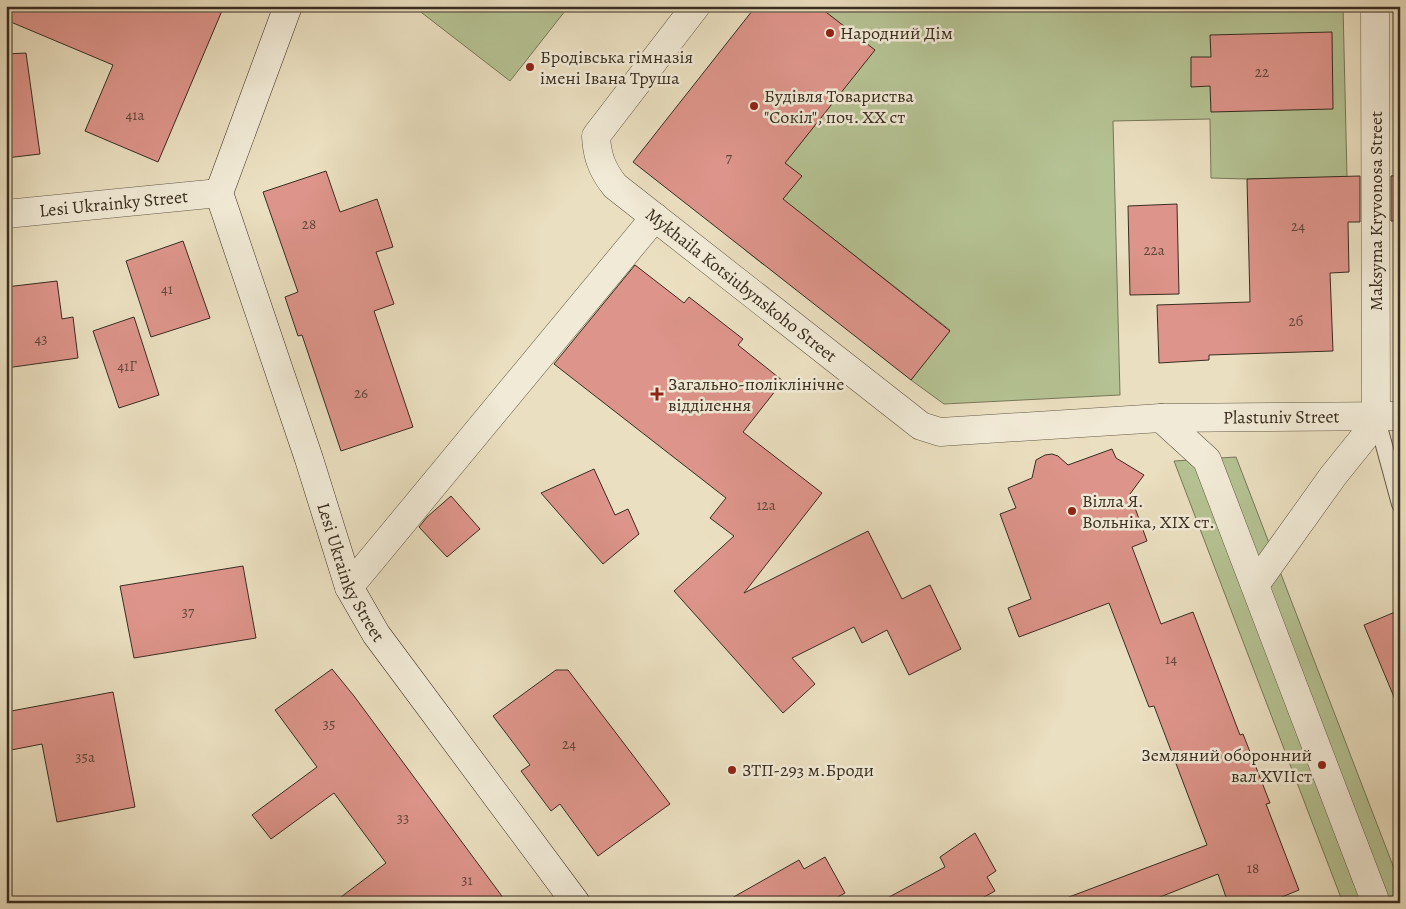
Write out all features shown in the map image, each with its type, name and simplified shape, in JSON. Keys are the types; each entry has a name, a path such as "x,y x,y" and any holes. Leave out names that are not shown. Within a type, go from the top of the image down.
{"street":[{"path":"219,193 288,6"},
{"name":"Mykhaila Kotsiubynskoho Street","path":"696,6 596,136 596,149 599,160 607,177 615,186 920,426 940,432 1161,418"},
{"name":"Maksyma Kryvonosa Street","path":"1375,6 1388,416"},
{"name":"Lesi Ukrainky Street","path":"6,214 219,193 309,459 349,587 376,634 576,903"},
{"path":"349,587 655,217"},
{"path":"1255,586 1333,476 1374,425 1388,416"},
{"name":"Plastuniv Street","path":"1161,418 1388,416"},
{"path":"1161,418 1207,460 1376,903"}],"lane":[{"path":"1388,416 1400,504"}],"green space":[{"path":"413,6 569,6 510,81"},
{"path":"818,6 1343,6 1347,177 1211,178 1210,119 1113,121 1120,395 944,404 911,380 950,330 803,215 764,265 744,249 801,176 785,163 874,50"},
{"name":"Земляний оборонний вал XVIIст","path":"1236,457 1400,884 1400,903 1343,903 1174,461"}],"building":[{"path":"6,6 224,6 158,162 85,131 113,65 6,20"},
{"name":"Будівля Товариства \"Сокіл\", поч. ХХ ст","path":"756,6 818,6 875,50 785,163 802,176 783,199 950,331 911,380 633,162"},
{"path":"1332,32 1333,109 1211,112 1210,86 1191,87 1191,57 1211,57 1210,35"},
{"path":"26,53 40,154 6,158 6,54"},
{"path":"326,171 340,212 377,199 393,247 376,252 394,304 374,311 413,427 341,451 302,335 298,336 285,297 298,292 263,192"},
{"path":"1400,175 1400,221 1391,221 1391,176"},
{"path":"1360,176 1360,222 1348,222 1349,272 1330,273 1333,351 1209,355 1209,360 1159,363 1157,305 1250,302 1247,179"},
{"path":"1177,204 1179,294 1130,295 1128,206"},
{"path":"183,241 210,318 151,337 126,261"},
{"path":"635,265 684,303 689,297 743,339 738,345 783,381 743,432 822,493 744,593 868,531 902,599 930,585 961,649 909,675 887,630 862,643 854,627 792,658 815,684 783,713 674,591 734,536 710,518 726,498 554,364"},
{"path":"57,281 62,319 73,317 78,358 6,368 6,287"},
{"path":"134,317 159,395 119,408 93,331"},
{"path":"1112,449 1116,458 1144,475 1130,494 1147,541 1132,547 1161,624 1193,612 1240,735 1243,734 1270,803 1266,804 1299,890 1267,903 1228,903 1218,874 1145,903 1062,903 1061,900 1207,845 1154,706 1149,707 1109,603 1019,637 1008,608 1031,599 1000,514 1016,508 1008,488 1032,478 1036,460 1045,455 1052,454 1058,456 1068,465"},
{"path":"594,469 615,515 628,509 639,534 603,564 541,493"},
{"path":"451,496 480,529 447,557 419,527 427,517"},
{"path":"243,566 256,638 134,658 120,586"},
{"path":"1400,610 1400,709 1399,709 1364,625"},
{"path":"332,669 507,903 333,903 386,863 334,793 271,839 252,815 317,767 275,710"},
{"path":"556,670 568,670 670,804 598,856 560,804 551,811 521,771 530,765 493,716"},
{"path":"113,692 135,807 57,822 42,744 6,751 6,712"},
{"path":"975,833 996,871 987,877 995,891 973,903 878,903 945,867 940,857"},
{"path":"825,857 845,893 827,903 723,903 799,860 804,869"}],"place":[{"name":"Народний Дім","path":"830,33"},
{"name":"Бродівська гімназія імені Івана Труша","path":"530,67"},
{"name":"Будівля Товариства \"Сокіл\", поч. ХХ ст","path":"754,106"},
{"name":"Загально-поліклінічне відділення","path":"657,394"},
{"name":"Вілла Я. Вольніка, XIX ст.","path":"1072,511"},
{"name":"Земляний оборонний вал XVIIст","path":"1322,765"},
{"name":"ЗТП-293 м.Броди","path":"732,770"}]}
